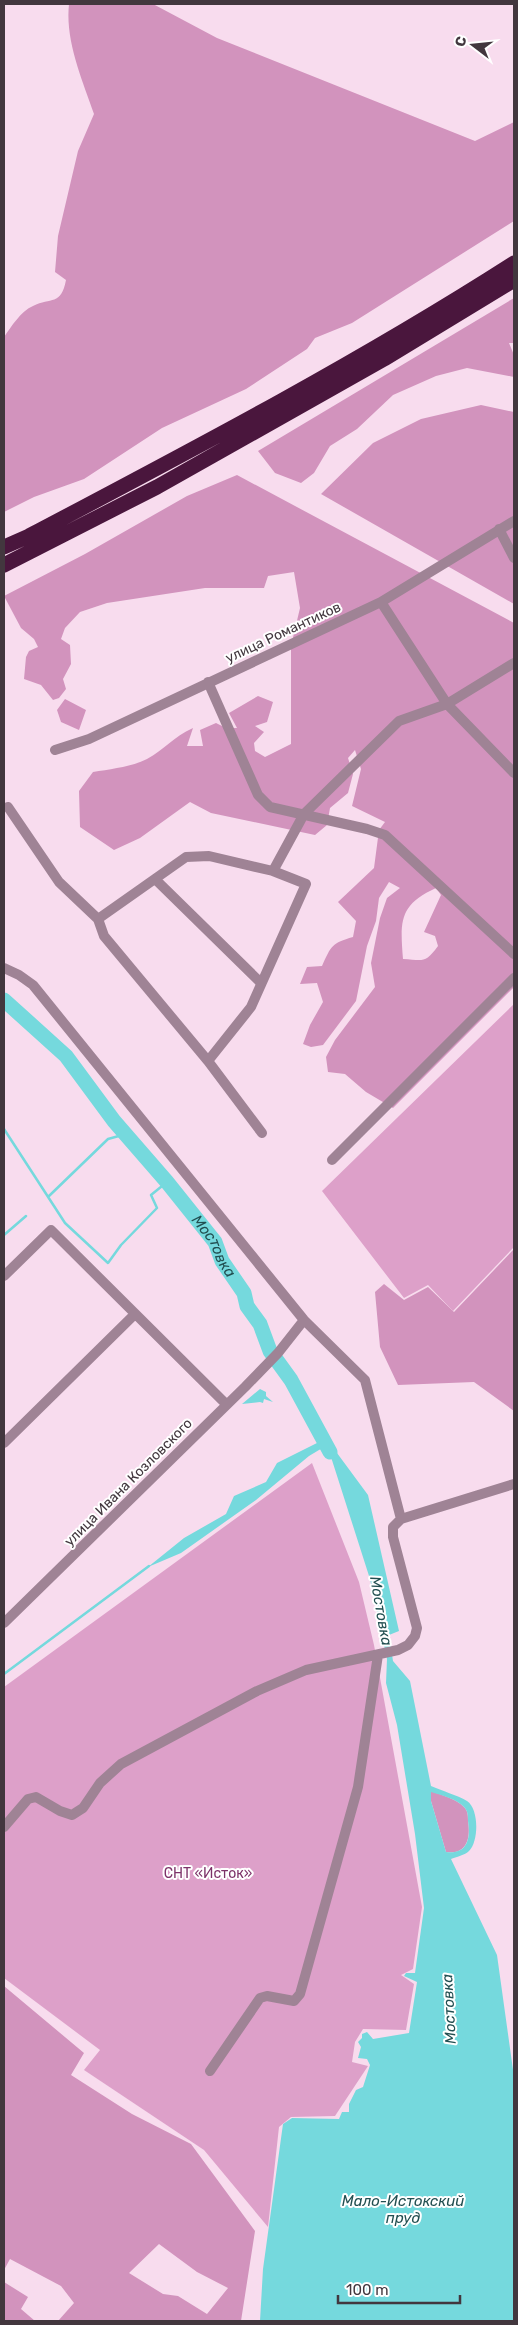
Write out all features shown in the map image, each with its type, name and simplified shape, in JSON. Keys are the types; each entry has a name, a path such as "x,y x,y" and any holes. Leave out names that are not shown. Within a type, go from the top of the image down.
{"highway":[{"path":"4,547 204,444 386,342 514,262"},
{"path":"4,564 165,482 384,358 514,280"}],"street":[{"name":"улица Романтиков","path":"55,750 89,739 381,602 514,521"},
{"path":"500,530 514,558"},
{"path":"381,602 447,704 514,773"},
{"path":"273,871 304,814 399,721 447,704 514,663"},
{"path":"208,682 258,796 270,807 367,829 385,835 514,954"},
{"path":"8,807 59,882 98,919 104,936 208,1061 262,1133"},
{"path":"98,919 186,857 209,856 273,871 306,884 251,1007 208,1061"},
{"path":"155,879 261,983"},
{"path":"4,968 19,975 33,985 304,1320 365,1380 401,1519"},
{"path":"332,1160 514,978"},
{"path":"4,1276 51,1230 226,1404"},
{"path":"4,1443 135,1314"},
{"name":"улица Ивана Козловского","path":"4,1623 274,1356 304,1320"},
{"path":"4,1827 28,1799 36,1797 60,1811 72,1815 83,1808 100,1783 121,1764 257,1691 306,1670 398,1650 408,1645 415,1636 416,1628 392,1537 393,1527 401,1519 514,1484"},
{"path":"210,2071 260,1998 268,1996 294,2001 300,1994 358,1787 381,1654"}],"green space":[{"path":"514,1004 514,1247 453,1311 428,1285 404,1298 322,1191"},
{"name":"СНТ «Исток»","path":"312,1463 359,1582 374,1645 422,1907 413,1969 401,1975 414,1984 406,2030 363,2029 355,2042 352,2062 368,2066 335,2116 291,2117 279,2127 268,2227 204,2150 84,2070 100,2050 4,1978 4,1687"}],"shaded area":[{"path":"69,4 153,4 217,38 475,141 514,122 514,221 352,323 315,338 307,349 246,389 162,428 84,479 34,497 4,512 4,337 24,312 39,303 58,297 64,288 66,280 55,272 58,236 78,151 94,114 72,46 68,18"},
{"path":"514,298 514,343 509,343 514,355 514,377 467,368 436,376 393,395 357,429 330,446 314,473 301,483 275,473 258,451"},
{"path":"481,405 514,412 514,604 321,494 373,443 421,419"},
{"path":"237,475 514,623 514,987 393,1108 366,1092 345,1074 328,1072 326,1057 335,1040 375,987 371,963 380,918 387,898 400,888 389,882 379,898 376,921 367,946 356,1001 323,1045 311,1047 303,1044 310,1025 323,1002 317,983 300,984 307,967 322,966 333,946 353,937 356,921 338,902 374,868 379,830 385,822 352,806 361,769 355,750 348,758 353,774 348,793 330,808 327,825 315,835 211,813 190,802 140,838 114,850 80,827 79,791 93,772 141,762 193,728 187,746 203,746 200,730 216,723 226,728 237,728 229,713 258,696 273,702 267,722 255,726 264,732 254,743 255,751 265,757 291,744 291,646 300,608 294,572 268,576 264,588 205,588 107,603 80,612 65,628 61,639 70,645 71,664 63,679 66,689 59,698 53,700 41,685 24,679 26,657 29,651 38,647 34,639 21,628 4,596 85,554 187,496","holes":["436,888 441,895 424,932 435,936 438,946 430,956 423,960 403,959 402,924 404,916 415,901 424,894"]},
{"path":"65,699 86,710 79,730 61,722 57,710"},
{"path":"514,1249 514,1411 474,1382 398,1385 380,1347 375,1292 384,1284 404,1300 428,1287 454,1312"},
{"path":"431,1791 457,1802 466,1810 469,1828 468,1840 463,1848 458,1851 446,1852 431,1801"},
{"path":"4,1986 84,2053 71,2075 132,2114 191,2144 255,2231 241,2321 58,2321 74,2303 61,2286 10,2259 4,2270","holes":["159,2244 197,2272 228,2288 207,2314 178,2296 163,2294 129,2273"]},
{"path":"4,2282 28,2297 21,2309 35,2321 4,2321"}],"water":[{"path":"260,1389 266,1392 266,1396 273,1402 264,1399 263,1403 242,1404"},
{"name":"Мало-Истокский пруд","path":"321,1435 331,1440 337,1453 368,1495 399,1631 389,1635 393,1661 410,1681 431,1786 467,1801 471,1805 476,1818 475,1840 469,1851 451,1859 497,1955 514,2077 514,2321 260,2321 263,2269 283,2124 292,2118 339,2119 342,2112 349,2112 349,2104 356,2090 363,2087 370,2065 367,2059 358,2058 361,2047 358,2042 362,2038 362,2034 367,2032 373,2039 409,2033 417,1982 404,1976 406,1973 415,1973 424,1908 415,1834 397,1725 386,1683 387,1659 370,1579 331,1457 324,1447 309,1456 256,1500 181,1553 148,1567 184,1538 226,1514 234,1496 266,1482 277,1463 319,1442","holes":["431,1792 457,1802 467,1812 468,1840 459,1851 446,1852 431,1801"]}],"waterway":[{"name":"Мостовка","path":"4,1000 66,1056 114,1121 167,1182 215,1242 222,1261 244,1293 247,1306 260,1324 270,1351 291,1380 330,1452"},
{"path":"4,1129 65,1223 108,1263 121,1245 157,1208 151,1195 167,1182"},
{"path":"49,1196 108,1139 126,1134"},
{"path":"4,1235 26,1216"},
{"path":"4,1674 149,1566"}]}
